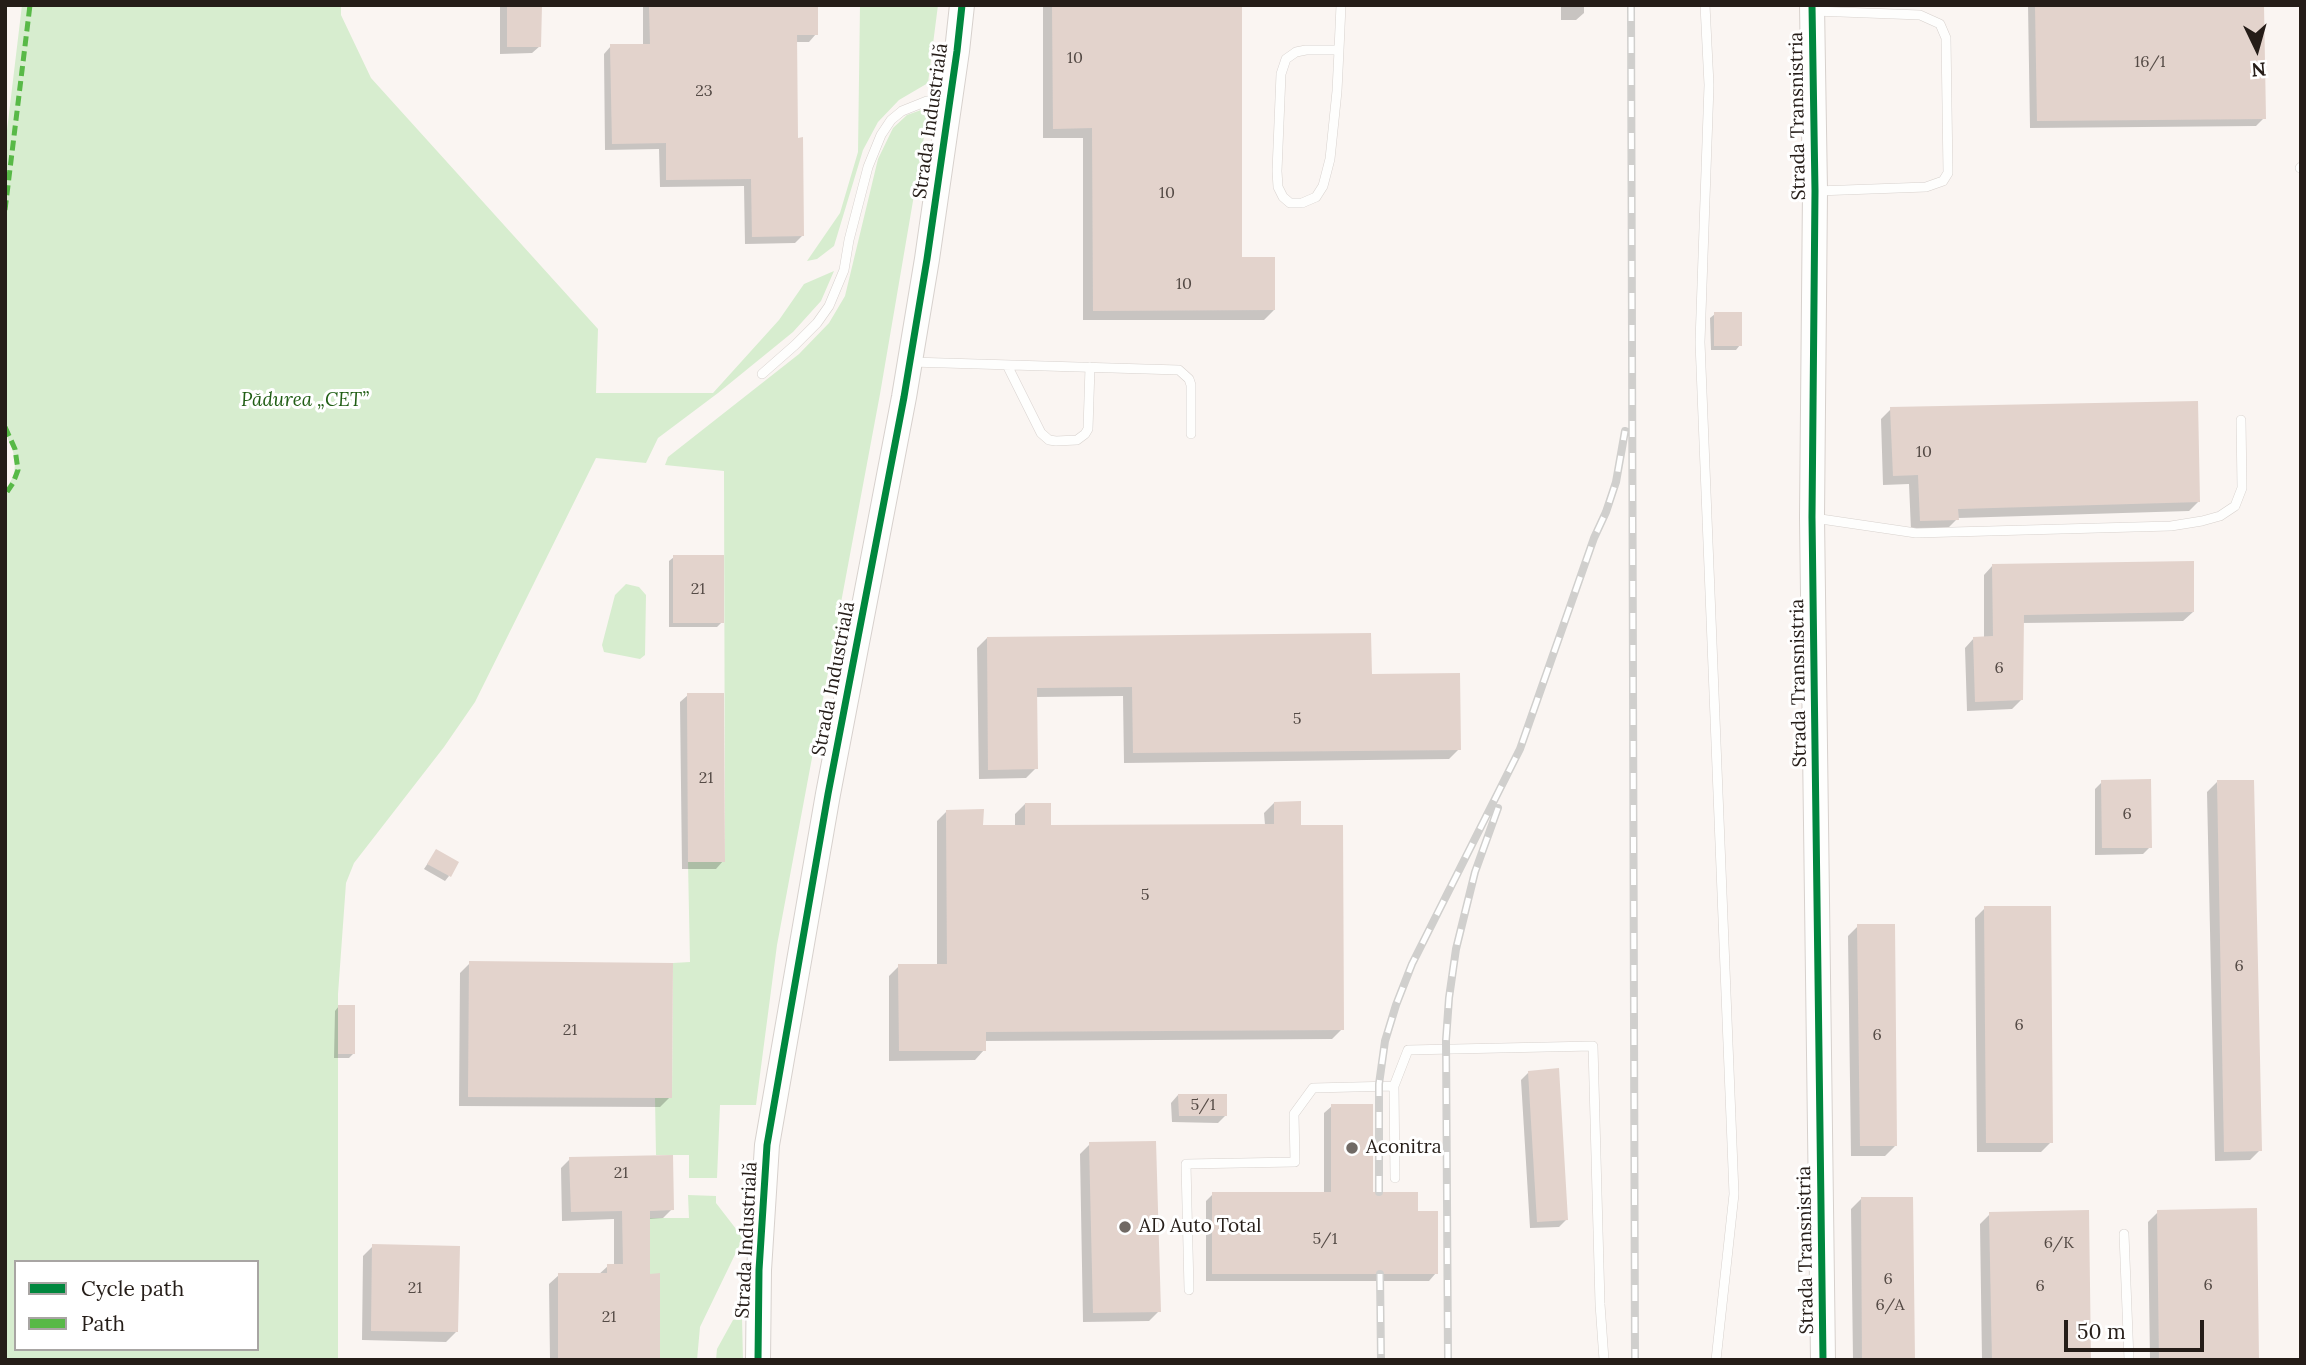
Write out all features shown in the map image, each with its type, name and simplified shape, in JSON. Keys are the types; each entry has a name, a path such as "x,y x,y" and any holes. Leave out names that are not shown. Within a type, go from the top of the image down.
{"street":[{"name":"Strada Industrială","path":"758,1360 759,1270 767,1145 828,794 928,259 962,5"},
{"name":"Strada Transnistria","path":"1812,8 1815,191 1812,517 1824,1360"}],"lane":[{"path":"1339,50 1296,52 1286,59 1281,74 1278,187 1290,203 1302,203 1316,197 1323,186 1330,159 1339,50 1341,5"},
{"path":"1705,5 1709,85 1700,342 1734,1194 1716,1360"},
{"path":"1812,8 1920,15 1940,24 1946,38 1948,173 1943,181 1926,187 1815,191"},
{"path":"762,374 795,345 830,306 844,270 868,167 881,135 891,120 902,111 927,101 950,101"},
{"path":"910,362 1179,370 1185,374 1191,385 1191,434"},
{"path":"1007,365 1041,433 1049,440 1056,441 1077,440 1088,429 1090,367"},
{"path":"1812,517 1916,533 2171,526 2202,521 2220,516 2235,506 2242,488 2241,420"},
{"path":"1395,1178 1394,1086 1408,1050 1593,1046 1604,1360"},
{"path":"1189,1290 1186,1164 1295,1162 1294,1114 1313,1088 1394,1086"},
{"path":"2124,1234 2129,1360"}],"green space":[{"name":"Pădurea „CET”","path":"22,5 341,5 341,15 371,78 598,329 596,393 713,393 779,320 804,284 834,271 821,301 793,332 658,438 646,463 596,458 475,702 444,747 354,863 346,883 338,994 338,1360 5,1360 5,491 14,475 15,464 5,432 5,147"},
{"path":"860,5 938,5 928,83 899,100 878,122 863,150 834,246 817,259 807,261 840,213 858,152"},
{"path":"921,110 927,119 880,394 777,945 756,1105 720,1105 717,1178 689,1178 689,1155 656,1155 655,1098 672,1098 673,963 690,962 688,862 725,862 724,471 665,465 668,457 799,354 829,323 845,296 878,159 893,128 907,115"},
{"path":"626,584 639,587 646,595 645,655 640,659 604,652 602,645 615,595"},
{"path":"688,1195 716,1196 716,1203 743,1238 700,1327 697,1360 660,1360 660,1274 650,1274 650,1218 689,1218"},
{"path":"742,1318 743,1360 716,1360 717,1349 733,1320"}],"building":[{"path":"507,5 542,5 541,47 507,47"},
{"path":"649,5 818,5 818,35 797,35 798,138 803,137 804,236 752,237 751,179 666,180 666,143 612,144 610,44 650,44"},
{"path":"1052,5 1242,5 1242,257 1275,257 1275,310 1093,311 1092,128 1053,129"},
{"path":"2035,5 2264,5 2266,119 2037,121"},
{"path":"1714,312 1742,312 1742,346 1714,346"},
{"path":"2198,401 2200,502 1958,509 1959,520 1920,521 1918,475 1893,476 1890,407"},
{"path":"673,555 724,555 724,623 673,623"},
{"path":"2194,561 2194,612 2024,615 2023,700 1975,702 1973,637 1993,636 1992,564"},
{"path":"1371,633 1372,674 1460,673 1461,750 1133,753 1132,687 1037,688 1038,769 988,770 987,637"},
{"path":"687,693 724,693 725,862 688,862"},
{"path":"2151,779 2152,848 2102,848 2101,780"},
{"path":"2217,780 2254,780 2262,1151 2224,1152"},
{"path":"1301,801 1301,825 1343,825 1344,1030 986,1032 986,1051 899,1051 898,964 947,964 946,810 984,809 983,825 1025,825 1025,803 1051,803 1051,825 1274,824 1274,802"},
{"path":"436,849 459,862 451,877 427,864"},
{"path":"1984,906 2051,906 2053,1143 1986,1143"},
{"path":"1857,924 1895,924 1897,1146 1860,1146"},
{"path":"469,961 673,963 672,1098 468,1097"},
{"path":"338,1005 355,1005 355,1054 338,1054"},
{"path":"1559,1068 1568,1220 1537,1222 1528,1071"},
{"path":"1178,1094 1227,1094 1227,1116 1179,1116"},
{"name":"Aconitra","path":"1331,1104 1373,1104 1373,1192 1418,1192 1418,1211 1438,1211 1438,1274 1212,1274 1212,1192 1331,1192"},
{"name":"AD Auto Total","path":"1156,1141 1161,1312 1093,1313 1089,1142"},
{"path":"673,1155 674,1210 650,1211 650,1274 660,1273 660,1360 558,1360 558,1273 607,1273 607,1264 623,1264 622,1211 571,1212 569,1157"},
{"path":"1861,1197 1913,1197 1915,1360 1862,1360"},
{"path":"2257,1208 2259,1360 2159,1360 2157,1210"},
{"path":"2089,1210 2091,1360 1992,1360 1989,1212"},
{"path":"372,1244 460,1246 458,1332 371,1331"}],"railway":[{"path":"1631,5 1635,1360"},
{"path":"1379,1192 1379,1084 1385,1041 1396,1005 1412,964 1520,749 1616,482 1625,431"},
{"path":"1448,1360 1446,1040 1449,998 1456,949 1475,872 1498,808"},
{"path":"1380,1274 1381,1360"}],"marked path":[{"path":"5,210 30,5"},
{"path":"5,427 15,449 18,470 5,495"}],"cycle path":[{"path":"758,1360 759,1270 767,1145 828,794 904,397 927,259 962,5"},
{"path":"1812,5 1815,191 1812,517 1823,1360"}],"place":[{"name":"Aconitra","path":"1352,1148"},
{"name":"AD Auto Total","path":"1125,1227"}]}
